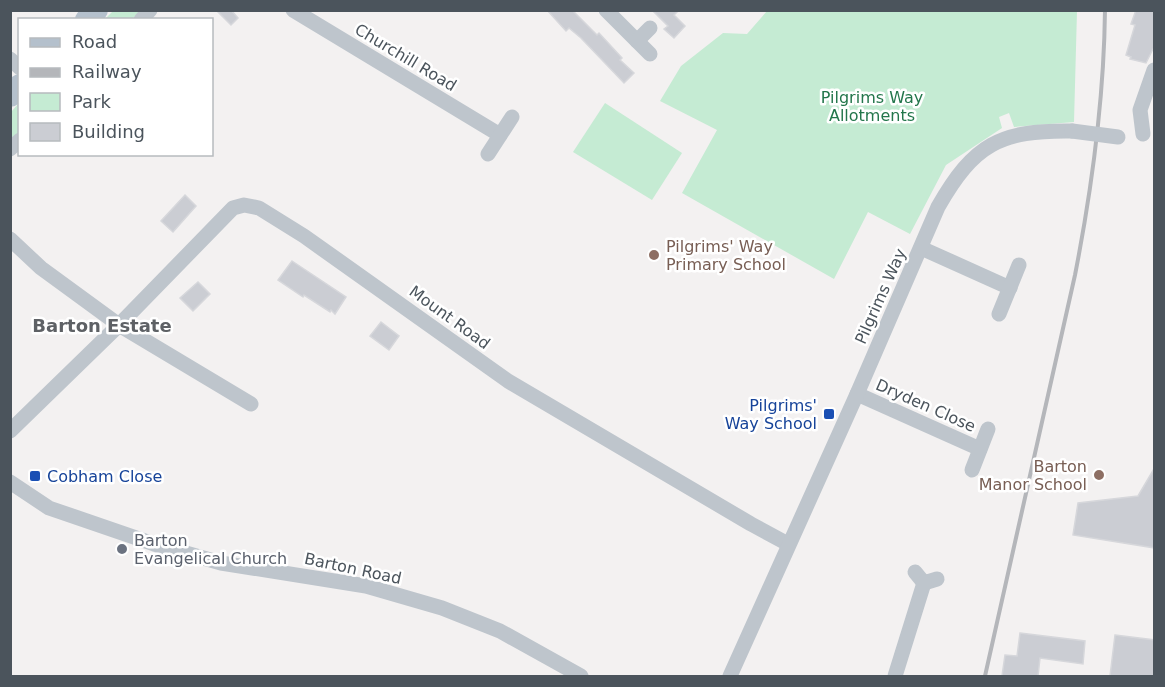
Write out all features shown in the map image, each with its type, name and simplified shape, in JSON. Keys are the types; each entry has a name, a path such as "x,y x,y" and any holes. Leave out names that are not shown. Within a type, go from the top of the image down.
{"street":[{"name":"Churchill Road","path":"293,10 500,135"},
{"path":"606,10 650,54"},
{"path":"637,41 650,28"},
{"name":"Pilgrims Way","path":"731,676 788,544 954,178 966,164 994,143 1010,136 1041,131 1072,131 1149,138 1140,110 1155,70"},
{"path":"488,154 512,117"},
{"name":"Mount Road","path":"119,325 233,208 244,205 260,208 372,283 508,381 788,544"},
{"path":"10,239 41,268 119,325 251,404"},
{"path":"921,248 1010,288"},
{"path":"999,314 1019,265"},
{"path":"10,431 119,325"},
{"name":"Dryden Close","path":"857,394 980,449"},
{"name":"Dryden Close","path":"972,470 988,429"},
{"name":"Barton Road","path":"10,482 49,508 154,544 221,563 366,586 442,608 500,631 581,676"},
{"path":"895,676 926,578"}],"green space":[{"path":"113,11 141,11 133,18 106,18"},
{"name":"Pilgrims Way Allotments","path":"767,11 1077,11 1074,122 1014,127 1009,113 999,117 1002,128 946,165 910,234 868,212 834,279 682,193 717,130 660,101 681,66 723,33 747,34"},
{"path":"605,103 682,153 652,200 573,152"},
{"path":"18,104 18,136 11,143 11,112"}],"building":[{"path":"216,10 231,10 238,18 231,25"},
{"path":"547,10 572,10 597,35 599,33 622,58 620,60 634,73 624,83 581,38 569,28 566,31"},
{"path":"652,10 679,10 674,15 685,26 674,38 664,29 668,26"},
{"path":"1136,10 1155,10 1155,49 1146,63 1130,59 1131,57 1126,55 1135,25 1131,24"},
{"path":"185,195 196,206 173,232 161,221"},
{"path":"292,261 346,297 335,314 278,280"},
{"path":"198,282 210,294 193,311 180,298"},
{"path":"381,322 399,336 389,350 370,336"},
{"name":"Barton Manor School","path":"1155,467 1155,548 1073,535 1078,503 1138,496"},
{"path":"1020,633 1085,641 1083,664 1040,658 1038,676 1002,676 1005,655 1017,656"},
{"path":"1115,635 1155,640 1155,676 1110,676"}],"railway":[{"path":"985,676 1081,242 1100,110 1105,10"}],"place":[{"name":"Pilgrims' Way Primary School","path":"654,255"},
{"name":"Pilgrims' Way School","path":"829,414"},
{"name":"Barton Manor School","path":"1099,475"},
{"name":"Cobham Close","path":"35,476"},
{"name":"Barton Evangelical Church","path":"122,549"}],"district":[{"name":"Barton Estate","path":"102,326"}]}
